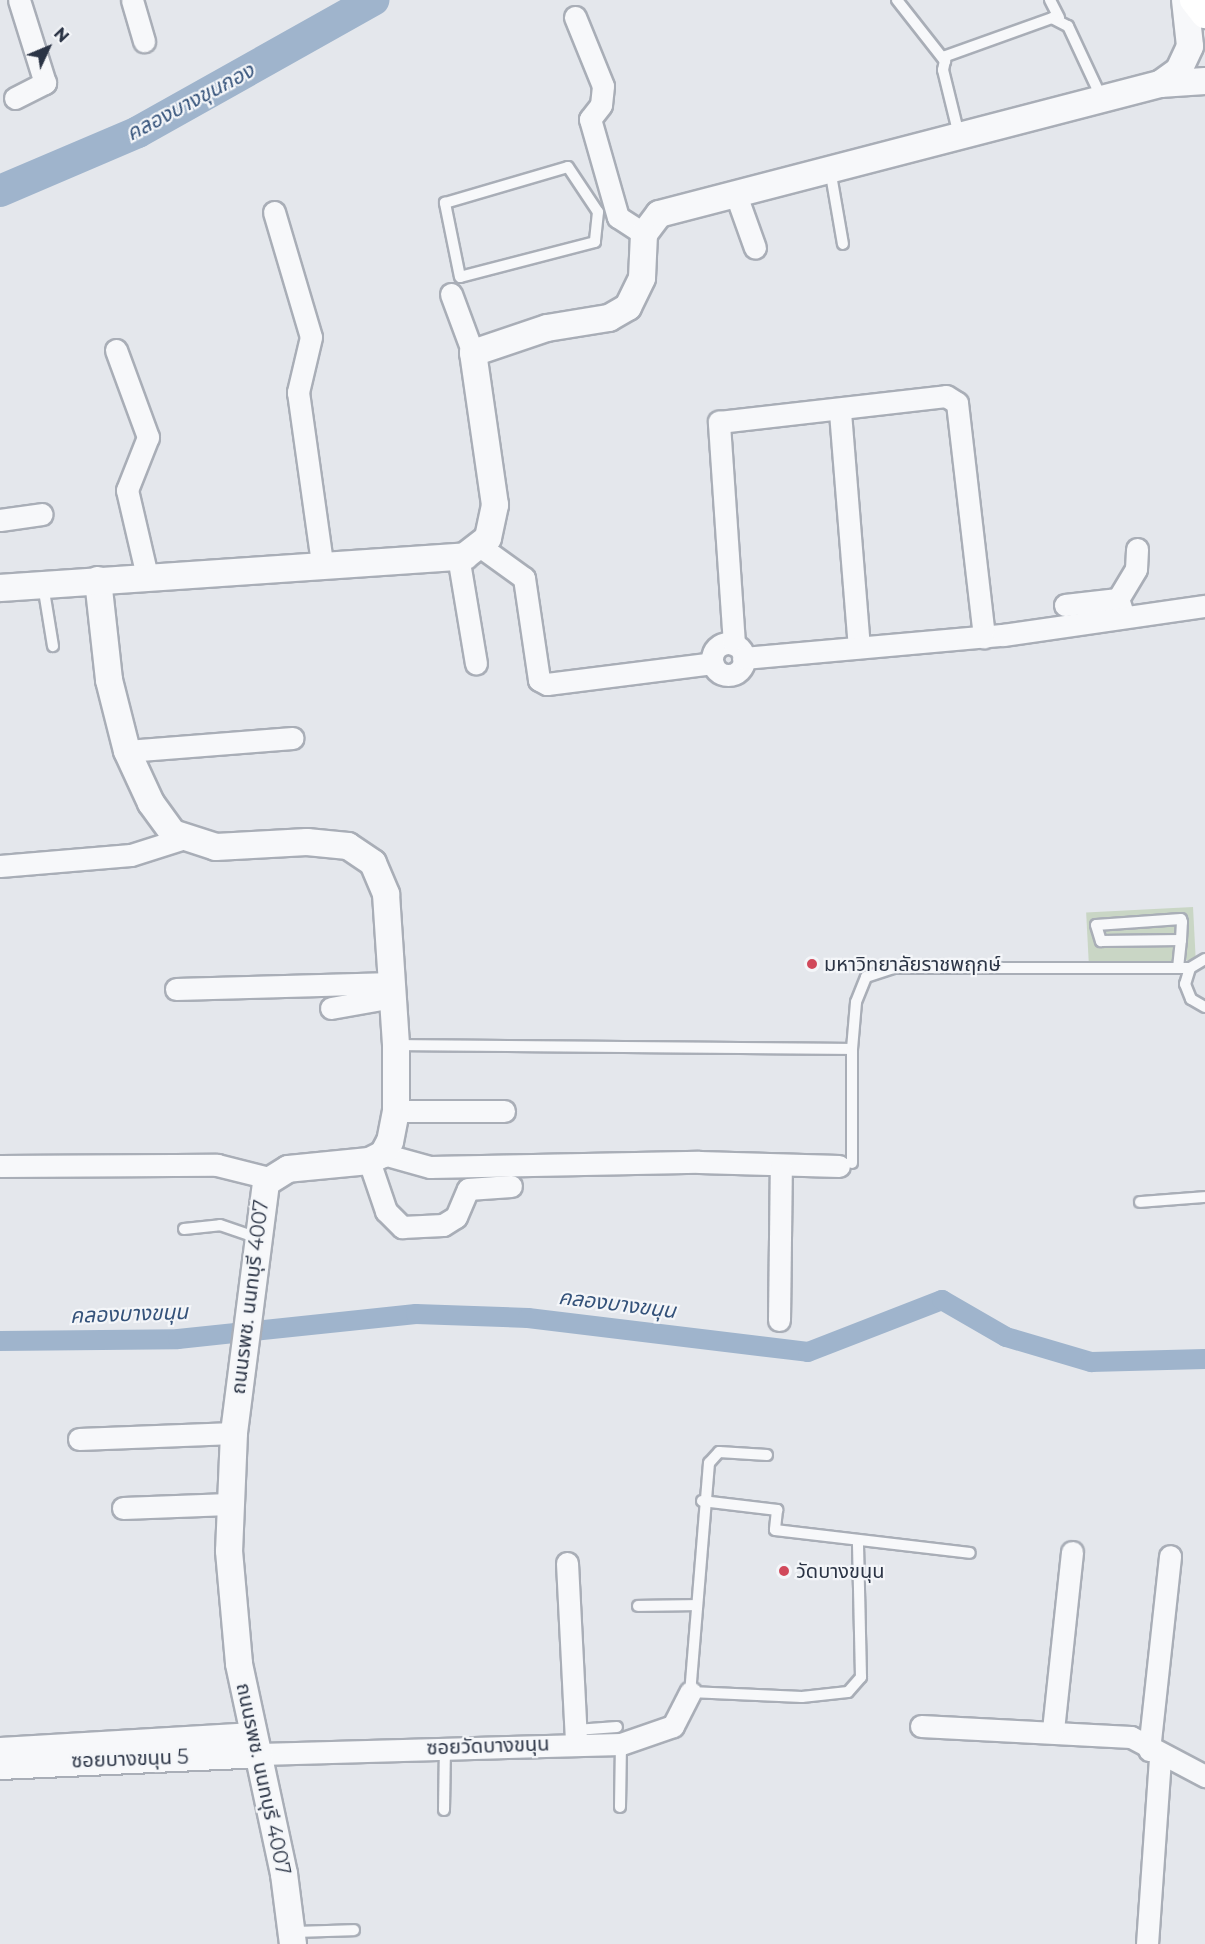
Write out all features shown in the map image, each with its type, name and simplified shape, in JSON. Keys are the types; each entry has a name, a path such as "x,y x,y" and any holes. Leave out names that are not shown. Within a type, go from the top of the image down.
{"main road":[{"path":"1194,0 1205,14"}],"street":[{"path":"15,98 45,83 19,0"},
{"path":"132,0 144,41"},
{"path":"1160,84 1179,70 1190,46 1185,0"},
{"path":"575,17 603,86 601,105 590,119 608,214 644,234"},
{"path":"473,353 546,328 609,318 628,307 642,278 644,234 659,214 735,192 1160,84 1205,81"},
{"path":"735,192 755,248"},
{"path":"274,212 311,338 298,392 322,562"},
{"path":"451,294 473,353 495,505 470,551 476,664"},
{"path":"116,350 148,437 127,490 147,576"},
{"path":"0,588 470,551 524,578 539,680 547,684 713,663 729,675 741,668 719,422 840,412 946,396 957,403 984,637"},
{"path":"840,412 859,647"},
{"path":"0,520 42,514"},
{"path":"1121,608 1136,569 1137,549"},
{"path":"98,580 110,680 127,751 151,803 181,839"},
{"path":"1065,605 1121,608 1205,606"},
{"path":"739,651 859,647 984,637 1121,608"},
{"path":"127,751 292,738"},
{"path":"0,866 131,855 181,839 216,847 329,842 359,851 373,863 386,894 396,1045 396,1112 376,1158 386,1211 402,1227 443,1225 456,1217 468,1189 511,1186"},
{"path":"176,989 393,990"},
{"path":"331,1008 393,990"},
{"path":"396,1112 504,1111"},
{"path":"376,1158 430,1167 699,1162 781,1166 846,1164"},
{"name":"ถนนรพช. นนทบุรี 4007","path":"292,1938 234,1622 229,1504 234,1433 249,1314 255,1237 269,1178 288,1168 376,1158"},
{"path":"0,1166 217,1165 269,1178"},
{"path":"779,1320 781,1166"},
{"path":"79,1439 234,1433"},
{"path":"123,1508 229,1504"},
{"path":"1053,1730 1072,1552"},
{"path":"1147,1944 1154,1753 1170,1556"},
{"path":"567,1563 576,1736"},
{"name":"ซอยวัดบางขนุน","path":"0,1748 257,1744 445,1747 576,1736 619,1736 672,1726 690,1692"},
{"path":"921,1726 1053,1730 1131,1737 1154,1753 1205,1776"},
{"name":"ซอยบางขนุน 5","path":"0,1766 257,1744"}],"lane":[{"path":"897,0 945,61 959,136"},
{"path":"1050,0 1086,59 1102,99"},
{"path":"945,61 962,47 1059,18"},
{"path":"568,167 608,214 586,248 469,279 456,271 444,210 449,199 568,167"},
{"path":"830,168 843,244"},
{"path":"43,585 53,646"},
{"path":"1178,968 1180,940 1178,917 1096,924 1100,941 1180,940"},
{"path":"846,1164 856,1002 866,977 894,969 1190,968 1205,959"},
{"path":"1190,968 1187,992 1205,1007"},
{"path":"396,1045 852,1049"},
{"path":"1140,1202 1205,1197"},
{"path":"184,1229 220,1225 255,1237"},
{"path":"768,1455 712,1455 702,1501 690,1692 802,1697 848,1692 861,1677 858,1540"},
{"path":"702,1501 777,1510 775,1530 970,1553"},
{"path":"638,1606 696,1605"},
{"path":"619,1736 620,1807"},
{"path":"444,1810 445,1747"},
{"path":"292,1938 354,1930"}],"green space":[{"path":"1193,907 1196,960 1089,966 1086,913"}],"waterway":[{"name":"คลองบางขุนกอง","path":"0,191 138,132 373,0"},
{"name":"คลองบางขนุน","path":"0,1341 178,1339 416,1314 528,1318 808,1352 942,1300 1006,1337 1091,1362 1205,1359"}],"place":[{"name":"มหาวิทยาลัยราชพฤกษ์","path":"812,964"},
{"name":"วัดบางขนุน","path":"784,1571"}]}
